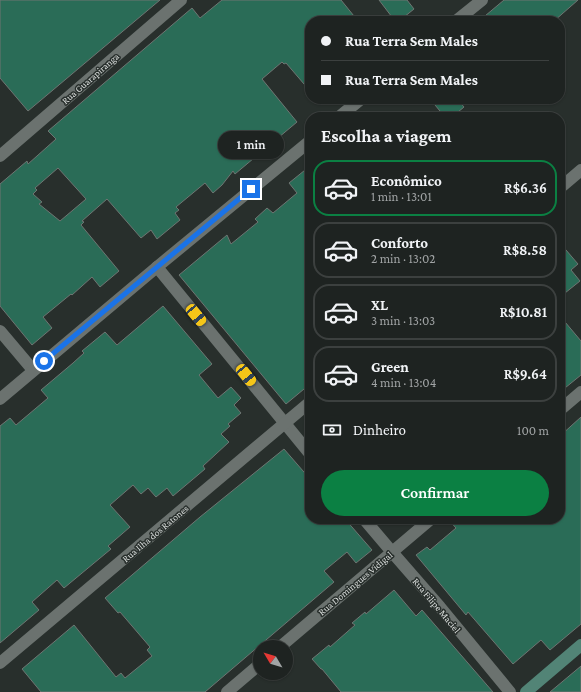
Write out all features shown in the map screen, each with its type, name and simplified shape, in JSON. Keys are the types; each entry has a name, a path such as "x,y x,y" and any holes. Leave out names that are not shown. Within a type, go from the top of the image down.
{"street":[{"name":"Rua Guarapiranga","path":"0,156 181,0"},
{"path":"462,16 482,0"},
{"path":"345,112 355,104"},
{"path":"0,399 305,145"},
{"path":"565,184 581,170"},
{"path":"157,267 305,448"},
{"path":"0,331 33,370"},
{"path":"565,406 581,392"},
{"name":"Rua Ilha dos Ratones","path":"0,663 305,406"},
{"name":"Rua Filipe Maciel","path":"368,524 440,607 510,692"},
{"name":"Rua Domingues Vidigal","path":"288,640 425,524"},
{"path":"526,692 581,644"},
{"path":"227,692 253,670"}],"building":[{"path":"0,0 160,0 28,111 0,78"},
{"path":"222,0 341,0 354,16 305,16 305,85 286,63 284,64 282,62 262,79 297,122 235,174 233,171 222,185 213,193 205,183 176,207 179,210 175,213 180,220 157,239 151,230 141,238 107,199 82,221 84,222 81,225 119,271 100,287 92,277 72,295 71,294 43,317 52,328 32,345 0,306 0,184 27,161 28,164 56,139 48,131 192,8 200,18","holes":["58,168 86,199 60,221 39,204 42,202 33,194 37,190 35,188"]},
{"path":"379,0 407,0 414,9 405,16 391,16"},
{"path":"504,0 578,0 560,16 485,16"},
{"path":"434,104 461,104 464,107 458,112 441,112"},
{"path":"305,170 305,388 286,404 179,275 227,235 231,244 258,222 255,219 267,208 273,213 297,193 289,183"},
{"path":"565,249 578,264 571,270 580,281 565,293"},
{"path":"163,306 212,364 199,375 218,398 231,387 241,398 234,405 241,413 228,424 230,426 221,434 229,442 203,466 205,469 173,496 167,488 156,497 148,488 141,494 133,485 110,505 130,527 108,546 111,549 64,588 57,580 32,602 39,610 0,643 0,426 10,418 16,425 48,398 41,390 73,363 84,353 82,351 105,332 117,345"},
{"path":"565,322 581,341 581,375 565,388"},
{"path":"581,417 581,624 550,650 541,640 513,664 468,612 466,615 416,555 427,547 430,550 456,528 452,524 565,524 565,431"},
{"path":"284,449 305,473 305,524 349,524 372,550 356,563 347,552 324,571 334,582 266,640 253,640 253,651 205,692 41,692 22,669 74,625 116,677 121,673 125,678 152,656 147,650 150,647 120,612 118,613 105,598 200,517"},
{"path":"394,590 416,616 422,610 493,692 341,692 312,659 329,645 330,647 355,625 352,623 365,612 366,614"},
{"path":"581,666 581,692 550,692"}],"route":[{"path":"44,361 251,189"}]}
